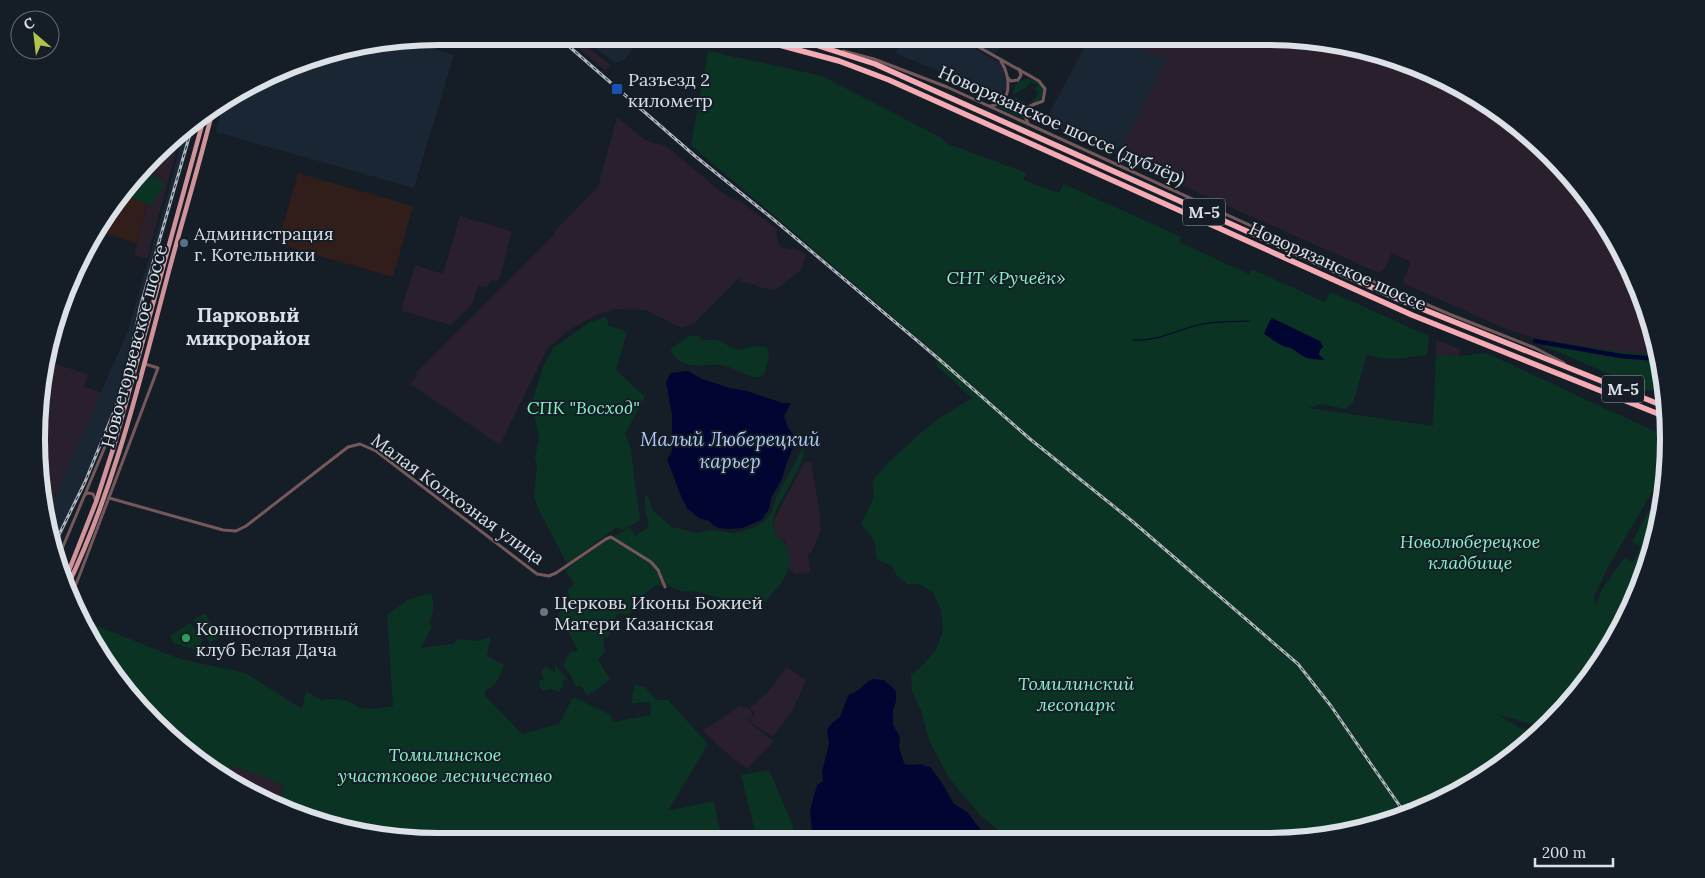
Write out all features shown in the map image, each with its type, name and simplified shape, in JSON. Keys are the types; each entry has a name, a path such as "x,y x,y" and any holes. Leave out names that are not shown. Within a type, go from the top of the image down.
{"highway":[{"name":"Новорязанское шоссе","path":"781,45 839,61 889,80 1412,315 1659,414"},
{"name":"Новорязанское шоссе","path":"817,45 875,64 915,81 1400,300 1658,404"}],"main road":[{"name":"Новоегорьевское шоссе","path":"71,579 121,448 211,118"},
{"name":"Новоегорьевское шоссе","path":"68,572 96,502 132,380 202,124"}],"street":[{"path":"975,45 1044,85 1045,96 1043,101 1028,106 1026,116 1031,125"},
{"name":"Новорязанское шоссе (дублёр)","path":"830,49 874,59 947,87 1370,280 1535,348 1580,372"},
{"path":"1001,60 1011,81 1018,80 1021,75 1018,69"},
{"path":"988,106 1002,102 1006,96 1008,86 1007,75 1011,68 1018,69"},
{"path":"74,588 158,368 145,364"},
{"path":"61,551 132,380"},
{"name":"Малая Колхозная улица","path":"110,498 223,530 236,531 246,526 352,445 360,444 376,451 537,574 545,576 556,573 611,537 651,562 658,570 664,587"},
{"path":"83,498 90,493 94,496 96,502"}],"shaded area":[{"path":"584,45 611,65 605,70 576,46"},
{"path":"592,45 634,45 624,60 615,63"},
{"path":"901,45 968,45 1001,63 1007,85 1006,89 998,96 895,53"},
{"path":"980,45 1003,45 994,54"},
{"path":"1086,45 1135,45 1167,59 1119,155 1045,121"},
{"path":"1135,45 1266,45 1317,48 1368,58 1417,75 1485,111 1506,126 1545,160 1579,199 1594,220 1630,288 1647,337 1650,354 1606,350 1537,339 1506,329 1405,284 1403,280 1411,262 1392,253 1384,270 1379,273 1189,189 1119,155 1167,59"},
{"path":"413,46 424,46 424,50 434,49 454,55 414,188 216,132 221,110 265,86 312,66 362,53"},
{"path":"617,117 645,140 666,146 724,194 737,201 739,200 778,230 776,234 780,247 798,250 806,255 801,270 776,289 770,290 740,281 741,279 739,278 693,324 682,328 646,310 615,309 596,315 566,332 547,349 500,445 410,384 418,375 416,373 553,236 556,230 598,187"},
{"path":"193,131 139,318 139,333 126,384 111,425 59,544 51,504 127,333 169,190 181,141"},
{"path":"178,144 147,259 134,255 147,204 153,204 163,181 154,176 151,170"},
{"path":"298,173 413,206 393,277 278,244"},
{"path":"128,196 147,204 137,244 104,233"},
{"path":"460,216 512,231 500,277 495,282 493,280 486,287 478,285 472,304 451,325 401,311 415,265 443,274"},
{"path":"1436,340 1460,349 1459,356 1436,355"},
{"path":"53,363 88,374 84,387 101,392 51,504 45,439 48,388"},
{"path":"811,462 820,514 820,532 811,553 808,554 810,573 795,574 789,569 789,557 785,542 776,536 773,522 804,463"},
{"path":"786,667 806,680 793,710 773,736 755,726 749,720 755,714 750,708 770,690"},
{"path":"741,705 744,708 747,707 753,714 748,720 754,727 774,741 747,768 732,758 703,731"},
{"path":"232,766 265,777 284,786 279,799 242,780 228,772"}],"green space":[{"path":"708,51 822,76 940,137 948,144 1027,173 1023,180 1059,193 1064,184 1181,237 1179,242 1249,274 1252,269 1324,302 1331,292 1429,336 1427,355 1390,359 1367,354 1353,403 1345,409 1322,404 1308,408 1433,426 1436,355 1459,356 1486,353 1660,434 1658,481 1608,567 1594,597 1596,606 1602,589 1624,558 1633,562 1641,547 1632,542 1649,510 1654,508 1647,541 1639,566 1619,613 1594,658 1579,679 1536,726 1497,714 1520,728 1532,730 1526,735 1485,767 1463,780 1417,803 1393,812 1343,825 1292,832 1002,833 981,816 949,778 929,740 922,713 912,691 911,675 936,650 943,631 941,611 933,592 919,584 907,584 897,576 892,566 877,559 874,540 861,524 874,497 873,480 887,464 918,435 941,417 972,398 937,366 935,353 691,145"},
{"path":"1025,79 1035,81 1041,86 1043,89 1038,102 1031,103 1039,93 1035,89 1039,85 1030,82 1028,86 1013,95 1013,89 1016,85"},
{"path":"1015,97 1025,102 1024,119 997,107"},
{"path":"151,170 154,176 163,181 164,185 153,204 147,204 128,196"},
{"name":"СПК \"Восход\"","path":"606,317 609,326 627,332 616,370 645,397 625,434 630,446 640,520 622,530 617,527 568,563 538,508 534,496 537,468 535,457 539,439 532,402 543,367 553,348 590,322"},
{"path":"698,335 702,340 717,340 737,350 757,346 766,347 769,356 766,370 762,376 753,377 730,367 720,365 688,365 679,361 670,349 689,336"},
{"path":"1537,339 1606,350 1650,354 1657,389 1649,391 1544,346"},
{"path":"804,446 801,463 780,502 773,520 776,536 784,542 788,551 789,566 784,579 765,602 732,601 698,592 681,591 666,585 657,585 637,599 630,615 617,614 609,636 603,639 605,652 598,660 610,679 587,695 581,686 575,686 572,677 563,666 570,652 578,651 564,623 558,617 558,613 572,607 567,590 574,583 565,570 609,539 630,527 635,536 646,529 649,523 645,509 645,496 648,497 653,511 672,527 697,533 712,530 732,533 757,526 766,520 772,511 776,498"},
{"name":"Томилинское участковое лесничество","path":"431,593 433,600 432,615 429,622 432,627 421,648 452,644 459,639 477,641 491,637 487,656 504,665 495,683 485,690 485,696 522,734 559,724 573,697 611,715 613,722 651,715 650,702 632,703 636,684 646,688 656,700 668,700 708,744 668,811 714,801 720,833 413,832 362,825 312,812 279,799 284,786 265,777 232,766 228,772 199,752 179,735 160,718 126,679 111,658 92,624 180,659 246,673 302,709 306,691 323,701 325,699 343,700 352,703 358,708 375,709 393,706 387,615 409,599"},
{"path":"205,613 219,637 210,643 193,620"},
{"name":"Конноспортивный клуб Белая Дача","path":"190,623 203,640 196,650 173,643 170,636"},
{"path":"555,665 568,680 563,679 563,686 559,692 550,689 544,691 539,687 539,681 544,679 541,671 546,666 555,673"},
{"path":"769,770 793,826 792,833 755,833 741,775"}],"water":[{"path":"1272,318 1320,341 1323,347 1319,355 1324,359 1317,360 1306,357 1264,334"},
{"name":"Малый Люберецкий карьер","path":"688,371 702,379 730,388 747,391 783,403 791,403 784,416 788,428 794,435 794,445 782,479 771,498 769,509 761,520 742,528 719,528 709,521 699,518 687,508 667,459 672,449 672,414 666,382 671,373"},
{"path":"873,679 884,680 896,691 893,725 900,737 899,747 904,763 907,765 921,764 931,768 954,804 967,812 983,833 812,833 810,811 817,785 823,781 822,772 829,743 827,730 840,717 849,694 856,692"}],"waterway":[{"path":"1133,340 1151,339 1208,323 1249,321"},
{"path":"1535,341 1621,356 1651,358"}],"railway":[{"path":"567,45 695,156 940,360 1030,439 1132,521 1298,664 1331,706 1402,809"},
{"path":"57,538 85,482 124,387 140,308 190,134"}],"place":[{"name":"Разъезд 2 километр","path":"617,89"},
{"name":"Администрация г. Котельники","path":"184,243"},
{"name":"Церковь Иконы Божией Матери Казанская","path":"544,612"},
{"name":"Конноспортивный клуб Белая Дача","path":"186,638"}],"district":[{"name":"Парковый микрорайон","path":"248,326"}],"park label":[{"name":"СНТ «Ручеёк»","path":"1006,277"},
{"name":"Новолюберецкое кладбище","path":"1470,551"},
{"name":"Томилинский лесопарк","path":"1076,693"}]}
